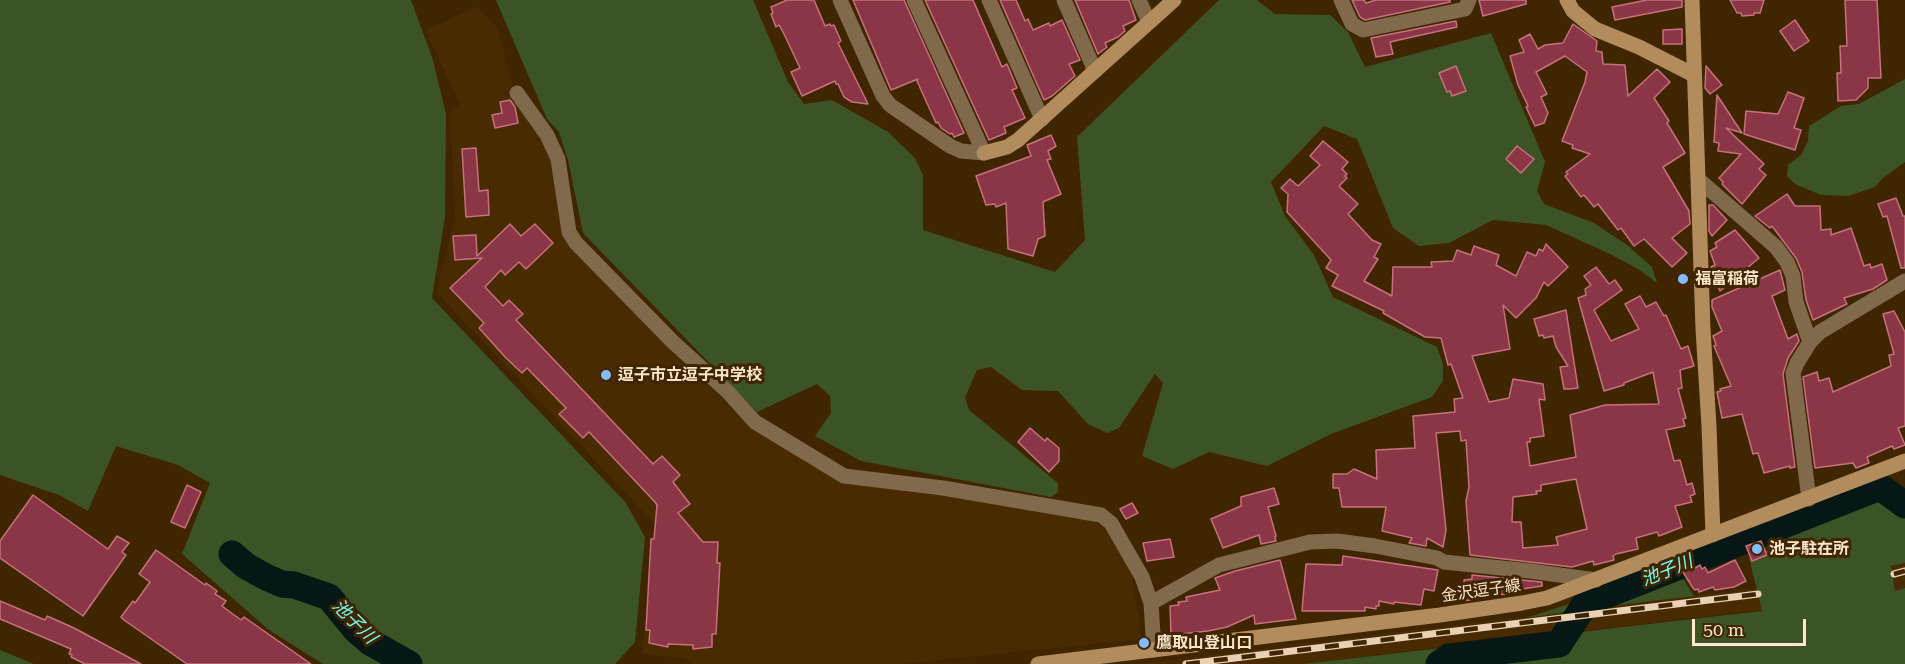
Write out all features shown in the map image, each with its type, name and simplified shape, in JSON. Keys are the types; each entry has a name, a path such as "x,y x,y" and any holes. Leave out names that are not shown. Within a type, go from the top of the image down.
{"street":[{"path":"840,0 883,96 890,105 950,146 961,151 984,153 1007,147 1018,140 1174,0"},
{"path":"914,0 984,153"},
{"path":"989,0 1042,118"},
{"path":"1064,0 1095,71"},
{"path":"1139,0 1149,22"},
{"path":"1341,0 1352,24 1363,30 1465,9 1469,0"},
{"path":"1567,0 1573,11 1595,29 1640,47 1694,75"},
{"path":"1692,0 1703,329 1713,536"},
{"path":"517,93 547,135 558,159 569,232 576,243 673,342 728,392 755,422 844,476 943,488 1101,515 1111,523 1137,568 1151,603 1154,650"},
{"path":"1699,180 1776,247 1787,262 1792,276 1796,302 1809,342"},
{"path":"1809,499 1793,373 1809,342 1820,332 1905,281"},
{"name":"金沢逗子線","path":"1038,664 1547,598 1905,461"},
{"path":"1151,603 1219,565 1310,542 1337,541 1375,546 1437,558 1444,562 1596,580"}],"shaded area":[{"name":"逗子市立逗子中学校","path":"477,7 497,26 516,98 556,160 568,243 754,431 814,463 842,481 1090,516 1108,531 1131,570 1142,639 900,664 693,664 683,658 642,654 655,524 436,292 455,217 450,114 460,104 425,30"},
{"path":"1905,563 1905,588 1895,591 1891,566"},
{"path":"1757,588 1762,610 1573,632 1591,608"},
{"path":"1572,611 1559,633 1303,664 1137,664"}],"green space":[{"path":"0,0 411,0 432,57 446,114 445,217 432,298 626,503 645,537 635,642 615,664 323,664 269,630 182,554 210,483 178,465 116,446 88,511 59,495 0,475"},
{"path":"496,0 753,0 788,82 804,104 832,100 888,132 915,158 923,175 923,230 1055,272 1085,240 1077,137 1219,0 1257,0 1275,14 1330,15 1348,32 1365,67 1491,33 1545,162 1537,191 1544,204 1594,223 1627,245 1652,267 1657,283 1638,269 1610,254 1546,225 1493,220 1449,243 1419,246 1393,228 1357,139 1324,126 1271,182 1285,216 1314,255 1333,297 1437,347 1443,364 1443,381 1432,397 1331,434 1267,466 1209,452 1173,469 1142,456 1163,383 1155,374 1119,428 1107,433 1088,424 1058,391 1022,390 991,367 977,370 965,398 969,410 1058,483 1058,492 1051,497 861,461 815,436 831,413 830,396 817,384 757,412 583,233 568,160 559,132 547,119"},
{"path":"1905,79 1905,162 1875,187 1848,196 1821,195 1795,184 1787,176 1788,165 1801,155 1808,141 1809,126 1841,106 1859,104"},
{"path":"1882,492 1905,512 1905,563 1891,566 1895,591 1905,588 1905,664 1303,664 1762,611 1749,558 1774,548 1769,536"},
{"path":"1677,569 1694,596 1591,608 1594,603"},
{"path":"1578,601 1572,611 1526,618"},
{"path":"0,650 34,664 0,664"}],"building":[{"path":"787,0 814,0 825,26 834,25 841,41 838,43 868,104 852,102 844,97 835,81 802,96 791,72 800,68 783,32 779,25 776,27 771,14 773,13 771,7"},
{"path":"853,0 904,0 964,133 954,137 952,133 941,128 938,122 936,123 918,79 891,90"},
{"path":"925,0 973,0 1002,67 1007,64 1017,88 1012,90 1025,118 1004,127 1006,133 989,140"},
{"path":"1000,0 1016,0 1025,21 1028,19 1033,30 1062,20 1080,60 1069,64 1075,76 1044,100"},
{"path":"1075,0 1129,0 1136,20 1123,26 1125,31 1105,43 1107,47 1098,54"},
{"path":"1352,0 1364,0 1366,3 1376,0 1450,0 1450,2 1365,20 1360,17"},
{"path":"1479,0 1526,0 1526,4 1483,16"},
{"path":"1647,0 1682,0 1682,7 1615,20 1612,7"},
{"path":"1730,0 1764,0 1760,13 1742,16 1741,13 1737,13"},
{"path":"1845,0 1877,0 1881,78 1868,78 1868,88 1856,100 1838,101 1837,73 1841,73 1840,46 1847,46"},
{"path":"1795,20 1809,41 1794,51 1780,31"},
{"path":"1456,21 1457,27 1390,42 1393,54 1376,57 1371,38"},
{"path":"1573,24 1597,41 1596,51 1602,52 1603,64 1625,65 1628,96 1657,69 1670,82 1654,98 1685,153 1663,167 1689,211 1690,224 1672,238 1687,253 1672,267 1644,239 1634,246 1621,228 1618,230 1598,204 1594,207 1584,195 1581,197 1565,176 1568,174 1566,172 1590,154 1572,148 1573,145 1562,141 1587,72 1565,56 1536,72 1547,94 1541,97 1548,113 1544,123 1535,126 1526,107 1528,106 1518,85 1510,56 1524,52 1519,40 1530,34 1538,49 1545,45 1563,43"},
{"path":"1682,29 1682,44 1663,44 1663,30"},
{"path":"1456,66 1466,91 1452,96 1450,91 1447,92 1439,73"},
{"path":"1706,66 1722,85 1710,94 1705,88"},
{"path":"1788,92 1804,98 1794,128 1801,130 1795,150 1744,134 1746,111 1778,114"},
{"path":"1717,95 1742,133 1726,128 1764,164 1759,169 1766,175 1742,204 1719,178 1741,154 1718,151 1719,143 1714,142"},
{"path":"510,100 515,107 518,123 495,128 492,115 502,113 500,102"},
{"path":"1051,135 1056,146 1048,151 1051,159 1047,160 1061,194 1043,202 1045,236 1038,239 1033,256 1008,249 1006,203 996,207 995,204 986,205 976,176 1031,156 1027,145"},
{"path":"1323,141 1348,162 1342,169 1347,174 1345,176 1347,178 1339,186 1358,204 1348,214 1372,240 1381,244 1374,257 1378,259 1364,281 1392,296 1393,267 1432,267 1431,262 1453,261 1457,250 1471,255 1474,246 1499,255 1496,265 1516,276 1527,252 1536,256 1539,249 1543,251 1546,244 1568,267 1548,286 1544,282 1536,298 1516,318 1503,305 1510,349 1472,356 1489,402 1509,398 1513,379 1543,384 1545,400 1539,399 1544,436 1530,438 1530,442 1527,442 1530,466 1576,457 1570,415 1605,405 1659,404 1653,372 1604,391 1578,298 1586,295 1585,289 1591,285 1584,276 1596,267 1609,284 1615,280 1622,290 1594,310 1611,341 1639,329 1625,304 1640,296 1646,307 1656,302 1664,316 1666,315 1681,349 1688,346 1694,366 1680,370 1682,388 1678,389 1686,418 1683,419 1685,426 1666,430 1674,461 1680,460 1687,485 1692,483 1695,494 1690,496 1692,502 1675,506 1682,527 1659,536 1657,532 1636,538 1638,549 1616,554 1613,556 1614,560 1594,565 1593,561 1572,567 1470,555 1466,501 1469,487 1466,440 1461,441 1460,431 1436,433 1446,530 1443,547 1427,538 1426,546 1409,543 1412,538 1382,531 1386,507 1342,507 1339,488 1333,488 1333,474 1347,474 1354,469 1377,479 1376,450 1415,448 1413,416 1455,412 1454,399 1463,398 1451,364 1448,365 1441,338 1425,337 1383,313 1384,311 1332,286 1338,275 1326,268 1331,260 1287,212 1288,194 1281,188 1290,179 1298,186 1320,165 1310,156","holes":["1576,479 1587,529 1556,537 1558,545 1523,548 1521,522 1512,522 1513,497 1537,494 1536,491 1541,491 1541,485"]},
{"path":"1517,146 1534,159 1521,173 1506,159"},
{"path":"476,148 479,191 488,190 489,215 466,217 462,149"},
{"path":"1787,194 1795,206 1820,206 1821,230 1831,229 1831,235 1851,228 1864,266 1870,264 1871,268 1882,264 1887,280 1873,289 1844,298 1847,304 1813,320 1806,300 1802,272 1796,258 1772,226 1770,228 1755,216"},
{"path":"1896,198 1905,216 1905,268 1901,268 1887,216 1883,217 1878,204"},
{"path":"1709,205 1713,205 1727,220 1712,236 1709,231"},
{"path":"510,224 521,236 535,224 553,243 526,269 519,262 505,275 501,270 485,287 503,306 509,300 523,314 516,320 653,464 662,456 680,475 673,482 690,504 678,513 703,542 718,542 717,563 720,563 716,634 712,634 712,647 693,649 693,645 668,644 668,647 649,643 650,630 646,630 651,539 654,539 657,505 589,432 583,438 559,414 566,408 527,368 522,373 506,358 479,328 484,323 450,288 482,258 455,260 453,236 476,235 477,256"},
{"path":"1735,230 1759,258 1720,291 1713,277 1716,276 1711,267 1715,265 1710,251 1717,247 1715,243"},
{"path":"1780,270 1785,290 1772,296 1788,339 1797,334 1799,341 1788,358 1783,374 1795,467 1790,468 1790,466 1764,473 1758,453 1753,454 1742,414 1722,418 1717,392 1731,386 1714,346 1716,345 1713,336 1722,331 1712,307 1712,300"},
{"path":"1566,310 1578,388 1569,389 1564,389 1560,367 1568,366 1556,347 1553,336 1544,338 1543,335 1539,336 1534,319"},
{"path":"1894,311 1905,332 1905,426 1898,428 1905,445 1894,449 1892,446 1867,457 1869,463 1856,468 1853,463 1815,468 1803,377 1817,372 1819,381 1829,378 1833,392 1891,366 1889,355 1894,354 1883,314"},
{"path":"1030,428 1045,441 1047,438 1059,448 1059,461 1049,472 1018,442"},
{"path":"187,485 201,492 185,528 171,522"},
{"path":"1274,488 1279,504 1268,507 1276,541 1261,544 1259,535 1223,548 1211,519 1241,506 1241,497"},
{"path":"33,495 108,549 117,536 129,543 122,552 126,555 83,616 0,558 0,541"},
{"path":"1132,503 1138,513 1126,519 1120,509"},
{"path":"1170,539 1174,557 1147,561 1143,543"},
{"name":"池子駐在所","path":"1761,541 1767,555 1752,561 1746,546"},
{"path":"156,550 217,591 215,594 226,601 222,606 241,620 244,617 311,664 187,664 124,620 121,617 133,601 135,603 150,582 139,574"},
{"path":"1343,556 1438,570 1434,591 1424,589 1421,605 1379,601 1376,609 1365,607 1365,611 1302,611 1306,564 1342,565"},
{"path":"1280,560 1296,619 1255,624 1254,615 1227,627 1171,635 1170,606 1187,601 1186,597 1220,590 1215,578"},
{"path":"1735,560 1746,581 1734,587 1715,590 1713,587 1699,592 1698,589 1693,588 1681,569 1692,563 1695,568 1700,565 1702,569 1705,567 1708,573"},
{"path":"1472,575 1542,582 1542,586 1508,592 1508,594 1476,596 1477,599 1462,601 1460,584 1464,584 1464,580 1472,579"},
{"path":"0,601 45,620 47,616 74,628 141,664 85,664 71,657 72,655 69,654 71,649 0,619"}],"waterway":[{"name":"池子川","path":"1439,664 1449,657 1559,644 1586,603 1880,487 1905,505"},
{"name":"池子川","path":"232,554 246,566 266,577 282,584 294,585 329,597 356,630 370,642 409,664"}],"railway":[{"path":"1894,574 1905,571"},
{"path":"1186,664 1758,594"}],"place":[{"name":"福富稲荷","path":"1683,279"},
{"name":"逗子市立逗子中学校","path":"606,375"},
{"name":"池子駐在所","path":"1757,549"},
{"name":"鷹取山登山口","path":"1144,643"}]}
